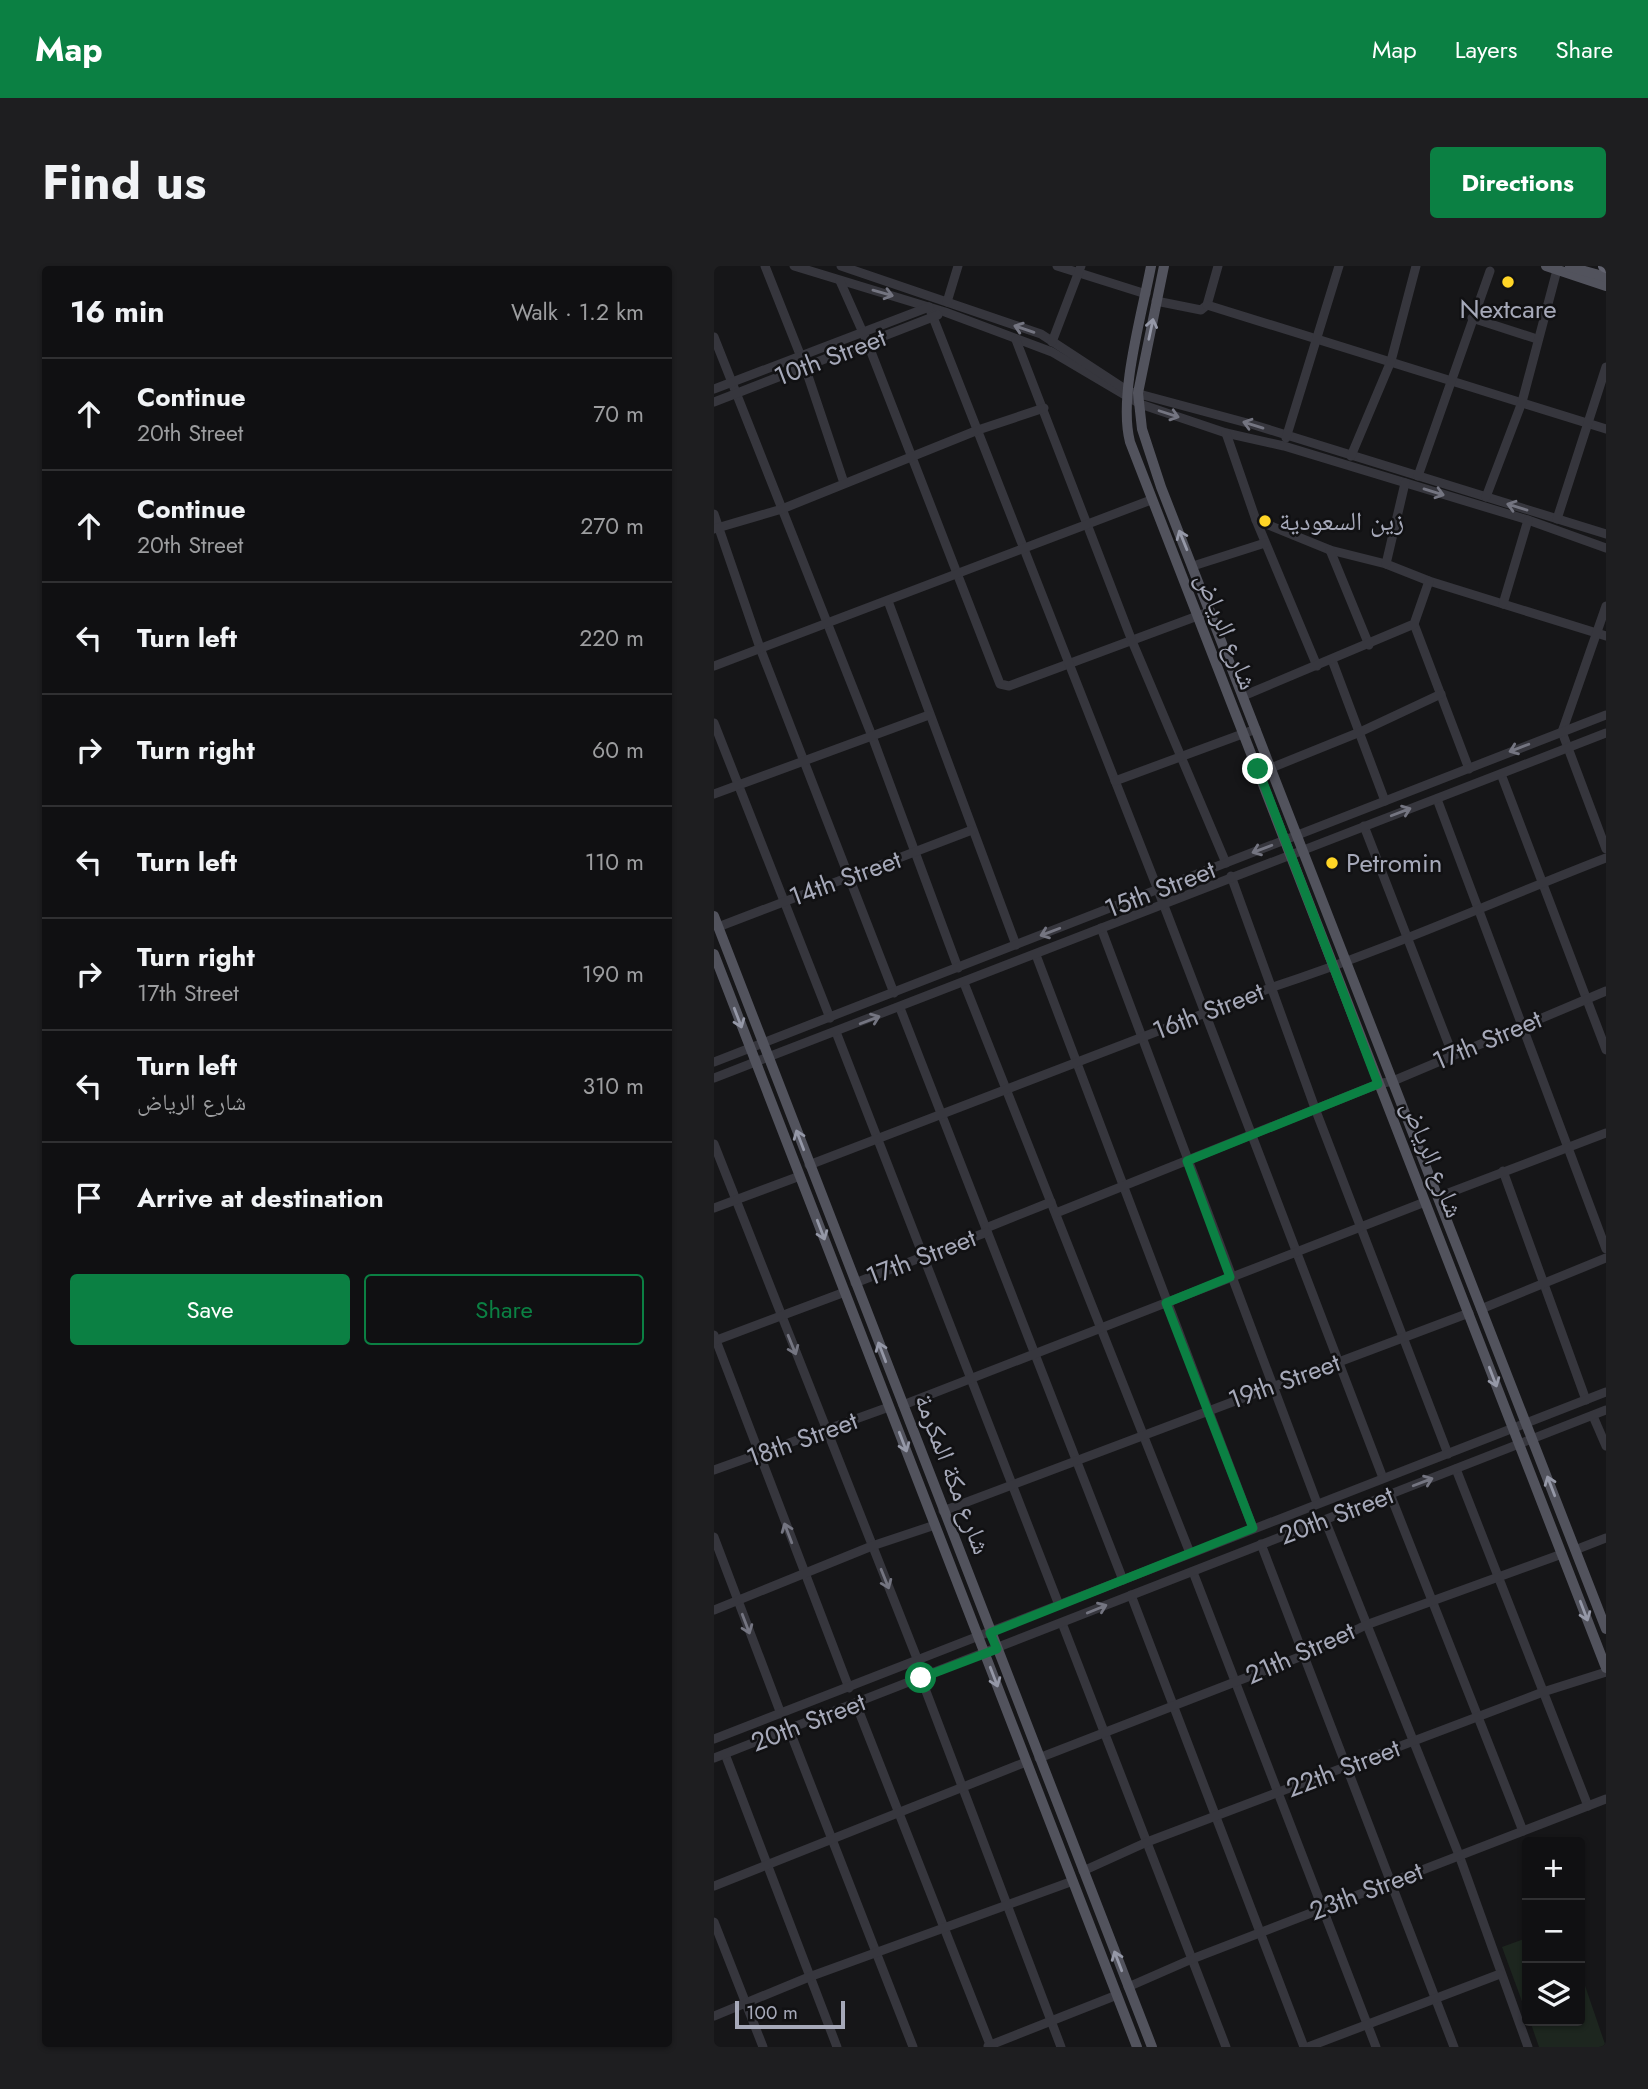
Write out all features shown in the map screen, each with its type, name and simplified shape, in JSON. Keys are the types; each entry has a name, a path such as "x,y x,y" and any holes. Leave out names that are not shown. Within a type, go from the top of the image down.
{"main road":[{"name":"شارع الرياض","path":"1152,266 1133,396 1142,429 1271,768 1292,837"},
{"name":"شارع الرياض","path":"1164,266 1126,428 1151,500 1243,733 1292,837 1346,963 1606,1629"},
{"path":"1557,267 1606,277"},
{"path":"1557,267 1606,286"},
{"name":"شارع الرياض","path":"1298,852 1334,967 1378,1084 1606,1670"},
{"name":"شارع مكة المكرمة","path":"716,922 1152,2047"},
{"name":"شارع مكة المكرمة","path":"714,954 1137,2047"}],"street":[{"path":"765,266 805,367 844,484"},
{"path":"794,266 929,307 946,307 1041,334 1133,396 1287,435 1606,534"},
{"path":"841,266 946,307 1016,340 1052,352 1133,396 1226,433 1284,446 1528,520 1606,548"},
{"path":"946,307 958,266"},
{"path":"1057,266 1079,270 1146,294"},
{"path":"1207,305 1219,266"},
{"path":"1284,446 1339,266"},
{"path":"1351,456 1391,361 1416,266"},
{"path":"1486,497 1522,402 1557,267"},
{"path":"1052,342 1079,270"},
{"path":"1418,476 1490,271"},
{"path":"840,281 868,344 1000,684 1009,685 1211,611"},
{"path":"1156,301 1196,310 1207,305 1606,429"},
{"path":"929,307 1164,903 1383,1478"},
{"name":"10th Street","path":"714,389 929,307"},
{"name":"10th Street","path":"714,401 868,344 933,317 946,307"},
{"path":"1472,318 1537,339"},
{"path":"714,337 872,736 958,968"},
{"path":"1016,340 1132,642 1226,863"},
{"path":"1556,519 1606,367"},
{"path":"717,529 782,509 978,430 1044,408"},
{"path":"1226,433 1256,520 1285,583 1317,666"},
{"path":"1386,564 1405,483"},
{"path":"714,666 1151,500"},
{"path":"714,514 760,648 806,760 894,993"},
{"path":"1256,520 1330,550 1386,564 1601,634"},
{"path":"1503,604 1528,520"},
{"path":"1193,566 1265,543"},
{"path":"1330,550 1369,645"},
{"path":"1429,580 1414,624 1469,769"},
{"path":"888,601 1016,945"},
{"path":"1606,606 1601,634 1562,732 1606,849"},
{"path":"1243,696 1414,624"},
{"path":"1332,660 1385,801"},
{"path":"1271,768 1360,732 1441,694"},
{"path":"714,794 929,715"},
{"name":"15th Street","path":"714,1062 1606,715"},
{"path":"714,723 830,1018"},
{"path":"1115,781 1180,754 1256,729"},
{"name":"15th Street","path":"714,1078 1606,733"},
{"path":"1501,774 1606,1050"},
{"path":"1437,799 1566,1148 1606,1248"},
{"path":"1364,826 1452,1053"},
{"name":"14th Street","path":"716,922 784,900 972,830"},
{"name":"16th Street","path":"809,1165 876,1136 1205,1012 1346,963 1405,936 1606,858"},
{"path":"1231,876 1359,1226 1448,1454"},
{"path":"1101,928 1317,1503"},
{"path":"1036,954 1253,1528"},
{"path":"964,983 1189,1553"},
{"name":"17th Street","path":"1056,1213 1378,1084 1393,1081 1452,1053 1606,991"},
{"path":"900,1008 1123,1580"},
{"path":"836,1032 1059,1605"},
{"path":"1438,1197 1606,1133"},
{"path":"714,1144 780,1317 918,1661"},
{"path":"1503,1171 1586,1400"},
{"path":"714,1208 800,1176"},
{"name":"17th Street","path":"855,1283 1051,1202"},
{"path":"903,1405 1425,1202"},
{"path":"1481,1309 1606,1258"},
{"name":"17th Street","path":"715,1339 845,1292"},
{"name":"19th Street","path":"943,1511 1011,1483 1469,1313"},
{"path":"715,1339 849,1688"},
{"name":"20th Street","path":"715,1737 979,1638 1189,1553 1606,1392"},
{"name":"18th Street","path":"714,1470 889,1407"},
{"name":"20th Street","path":"714,1758 1606,1410"},
{"path":"1593,1416 1606,1446"},
{"path":"1456,1469 1588,1806"},
{"path":"1390,1494 1523,1831"},
{"path":"1325,1520 1459,1856 1528,2047"},
{"path":"714,1610 872,1546 935,1525"},
{"path":"714,1537 781,1714"},
{"path":"1575,1550 1606,1538"},
{"path":"1261,1544 1454,2047"},
{"name":"21th Street","path":"1039,1758 1302,1656 1366,1625 1562,1554"},
{"path":"1193,1572 1376,2047"},
{"path":"1131,1595 1171,1706 1306,2047 1500,1974"},
{"path":"1062,1623 1226,2047"},
{"name":"22th Street","path":"1083,1871 1214,1816 1606,1670"},
{"path":"921,1678 1061,2047"},
{"path":"856,1704 989,2046 1050,2019 1117,1995"},
{"path":"789,1729 913,2047"},
{"path":"725,1754 769,1862 809,1977 837,2047"},
{"path":"714,1886 1026,1762"},
{"name":"23th Street","path":"1128,1987 1192,1959 1606,1799"},
{"path":"714,2016 809,1977 1073,1881"},
{"path":"714,1922 762,2047"}],"shaded area":[{"path":"1522,1940 1522,2001 1502,1947"},
{"path":"1585,1986 1606,2047 1539,2047 1532,2026 1585,2026"}],"place":[{"name":"Nextcare","path":"1508,282"},
{"name":"زين السعودية","path":"1265,521"},
{"name":"Petromin","path":"1332,863"}],"route":[{"path":"921,1678 997,1649 990,1633 1253,1528 1166,1303 1230,1277 1187,1161 1378,1084 1359,1028 1258,769"}]}
